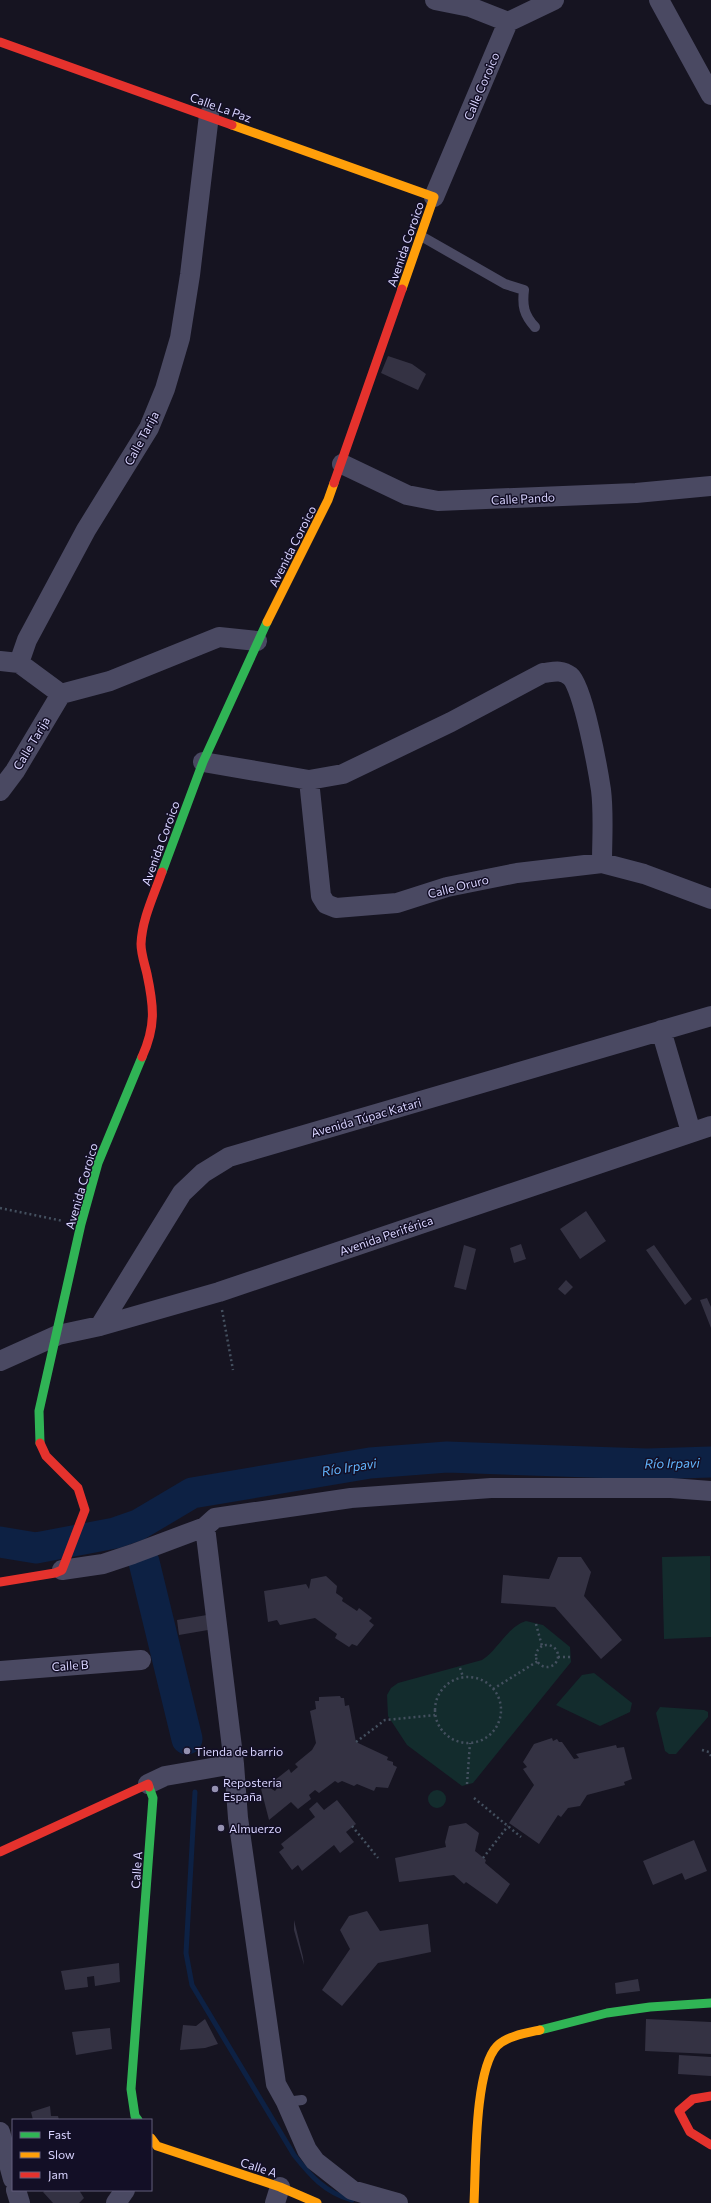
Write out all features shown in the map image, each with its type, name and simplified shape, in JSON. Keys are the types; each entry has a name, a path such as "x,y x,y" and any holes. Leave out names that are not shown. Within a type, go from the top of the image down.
{"main road":[{"name":"Calle La Paz","path":"1,45 209,115 434,197"},
{"name":"Avenida Coroico","path":"65,1564 85,1510 78,1488 46,1456 39,1434 39,1411 58,1335 81,1224 98,1163 150,1039 154,1017 152,996 141,946 144,921 203,762 257,641 328,500 342,464 434,197"},
{"path":"0,1582 55,1573 65,1564"},
{"path":"0,1852 148,1784"},
{"name":"Calle A","path":"138,2119 132,2089 153,1798 148,1784"},
{"path":"474,2203 480,2091 485,2066 497,2046 516,2036 607,2013 650,2007 711,2003"},
{"path":"711,2096 700,2096 686,2102 679,2111 684,2125 695,2137 711,2145"},
{"name":"Calle A","path":"153,2146 278,2195 316,2203"}],"street":[{"path":"435,0 470,7 508,22 554,0"},
{"path":"659,0 711,95"},
{"name":"Calle Coroico","path":"434,197 508,22"},
{"name":"Calle Tarija","path":"0,791 15,771 61,694 10,662 27,640 86,530 149,428 165,389 180,338 190,275 209,115"},
{"name":"Calle Pando","path":"342,464 407,495 438,500 636,493 711,486"},
{"path":"61,694 110,681 219,637 257,641"},
{"path":"203,762 310,780 343,774 451,722 544,673 560,671 571,676 577,689 593,747 601,790 602,863"},
{"name":"Calle Oruro","path":"310,780 321,896 326,904 336,908 397,903 447,887 517,873 602,863 644,874 711,899"},
{"name":"Avenida Túpac Katari","path":"100,1326 182,1193 203,1173 229,1157 711,1016"},
{"path":"661,1030 691,1132"},
{"name":"Avenida Periférica","path":"0,1361 58,1335 100,1326 219,1292 711,1126"},
{"path":"65,1564 103,1564 205,1527 215,1518 359,1497 491,1488 670,1488 711,1491"},
{"path":"205,1527 234,1764 238,1818 276,2084 294,2101 306,2150 316,2161 352,2190 398,2203"},
{"name":"Calle B","path":"0,1671 141,1660"},
{"path":"148,1784 166,1776 234,1764"},
{"path":"0,2132 12,2175"},
{"path":"16,2191 20,2203"},
{"path":"116,2203 124,2191"}],"lane":[{"path":"421,236 505,284 524,290 522,304 527,319 535,327"}],"path":[{"path":"0,1208 81,1224"},
{"path":"219,1292 233,1370"},
{"path":"536,1624 542,1646 537,1654 538,1661"},
{"path":"542,1646 549,1645 555,1648 558,1657"},
{"path":"558,1657 571,1657"},
{"path":"538,1661 548,1666 554,1663 558,1657"},
{"path":"493,1688 538,1661"},
{"path":"460,1668 463,1677"},
{"path":"463,1677 474,1677 485,1681 493,1688 499,1699 501,1709 500,1720 495,1730 487,1737 470,1744 457,1742 447,1737 440,1729 434,1708 437,1697 443,1687 452,1680 463,1677"},
{"path":"356,1742 385,1720 435,1715"},
{"path":"467,1784 470,1744"},
{"path":"702,1750 709,1752 711,1756"},
{"path":"474,1798 522,1837"},
{"path":"352,1826 378,1858"},
{"path":"483,1858 508,1826"}],"green space":[{"path":"710,1556 711,1637 664,1639 662,1557"},
{"path":"526,1621 543,1625 570,1647 571,1662 473,1783 462,1786 407,1745 388,1716 387,1695 391,1688 398,1683 482,1660 493,1651 513,1628"},
{"path":"594,1673 632,1703 630,1712 600,1726 556,1705 582,1675"},
{"path":"660,1707 704,1710 708,1712 708,1717 676,1754 669,1754 665,1751 656,1713"},
{"path":"433,1790 441,1790 446,1795 444,1806 441,1808 433,1808 428,1803 428,1795"}],"building":[{"path":"388,356 412,364 426,374 418,390 381,373"},
{"path":"586,1211 606,1241 580,1259 560,1229"},
{"path":"521,1244 526,1259 514,1263 510,1248"},
{"path":"464,1245 476,1249 466,1290 454,1287"},
{"path":"654,1245 692,1299 685,1305 646,1250"},
{"path":"566,1280 573,1287 565,1295 558,1289"},
{"path":"707,1298 711,1307 711,1328 700,1300"},
{"path":"558,1557 581,1557 591,1572 584,1596 622,1640 601,1659 555,1607 501,1603 503,1575 549,1579"},
{"path":"326,1576 337,1586 336,1593 343,1598 342,1601 357,1611 359,1608 372,1618 369,1621 374,1625 357,1646 352,1644 349,1647 335,1638 337,1634 315,1618 280,1625 277,1620 268,1622 264,1591 306,1584 309,1589 311,1579"},
{"path":"207,1615 208,1630 179,1635 177,1620"},
{"path":"340,1696 341,1698 344,1698 345,1706 349,1705 356,1742 388,1757 387,1760 393,1762 393,1765 397,1767 388,1788 376,1787 374,1791 357,1784 354,1786 342,1781 338,1783 335,1781 319,1793 315,1790 309,1795 311,1799 298,1809 291,1802 269,1820 261,1789 267,1786 275,1791 279,1786 275,1780 289,1769 291,1773 298,1767 295,1764 312,1750 316,1743 310,1711 316,1709 315,1701 319,1701 319,1697"},
{"path":"552,1738 553,1741 557,1739 559,1742 562,1742 574,1759 579,1758 576,1754 616,1745 617,1748 624,1747 632,1779 624,1782 625,1785 587,1795 580,1806 568,1808 561,1817 558,1815 539,1844 509,1823 534,1785 523,1769 527,1767 523,1762 534,1744"},
{"path":"337,1800 356,1824 346,1832 354,1842 340,1853 334,1845 302,1871 298,1865 292,1870 279,1852 284,1848 281,1844 315,1817 309,1809 317,1802 324,1810"},
{"path":"466,1823 479,1833 475,1851 486,1860 485,1863 510,1884 497,1904 466,1882 464,1884 454,1875 399,1882 395,1858 446,1847 445,1842 449,1826"},
{"path":"694,1840 707,1871 685,1880 682,1873 653,1885 643,1861"},
{"path":"367,1911 380,1931 428,1924 431,1952 378,1963 342,2006 322,1990 350,1949 340,1930 349,1916"},
{"path":"294,1920 303,1957 304,1965 294,1930"},
{"path":"119,1963 120,1982 95,1986 94,1976 87,1977 88,1987 65,1990 61,1971"},
{"path":"638,1979 640,1991 616,1994 615,1983"},
{"path":"205,2019 218,2044 205,2048 180,2050 183,2025 196,2026"},
{"path":"646,2019 711,2022 711,2054 645,2051"},
{"path":"110,2028 112,2049 76,2055 72,2032"},
{"path":"679,2055 711,2057 711,2076 678,2074"},
{"path":"50,2106 51,2116 58,2116 59,2119 33,2119 31,2112"},
{"path":"80,2191 84,2198 79,2203 53,2203 43,2192"}],"waterway":[{"name":"Río Irpavi","path":"0,1542 36,1548 115,1533 138,1525 192,1493 370,1463 447,1457 647,1464 711,1462"},
{"path":"144,1562 187,1739"},
{"path":"195,1792 186,1953 192,1985 294,2155 312,2176 326,2188 342,2197 352,2200"}],"traffic: fast":[{"path":"162,872 203,762 267,622"},
{"path":"40,1443 39,1411 81,1224 98,1163 142,1057"},
{"path":"137,2119 135,2116 131,2089 153,1798 149,1787"},
{"path":"540,2030 607,2013 650,2007 711,2003"}],"traffic: slow":[{"path":"232,125 434,197 402,289"},
{"path":"267,622 328,500 334,483"},
{"path":"474,2203 476,2144 480,2097 489,2058 497,2046 506,2040 517,2035 540,2030"},
{"path":"152,2139 157,2146 280,2187 317,2203"}],"traffic: jam":[{"path":"0,42 232,125"},
{"path":"334,483 402,289"},
{"path":"142,1057 150,1036 152,1026 152,1007 141,944 149,907 162,872"},
{"path":"0,1582 55,1573 62,1570 85,1510 78,1488 46,1456 40,1443"},
{"path":"0,1852 148,1784 149,1787"},
{"path":"711,2096 693,2099 679,2111 690,2132 711,2145"}],"place":[{"name":"Tienda de barrio","path":"187,1751"},
{"name":"Reposteria España","path":"215,1789"},
{"name":"Almuerzo","path":"221,1828"}]}
